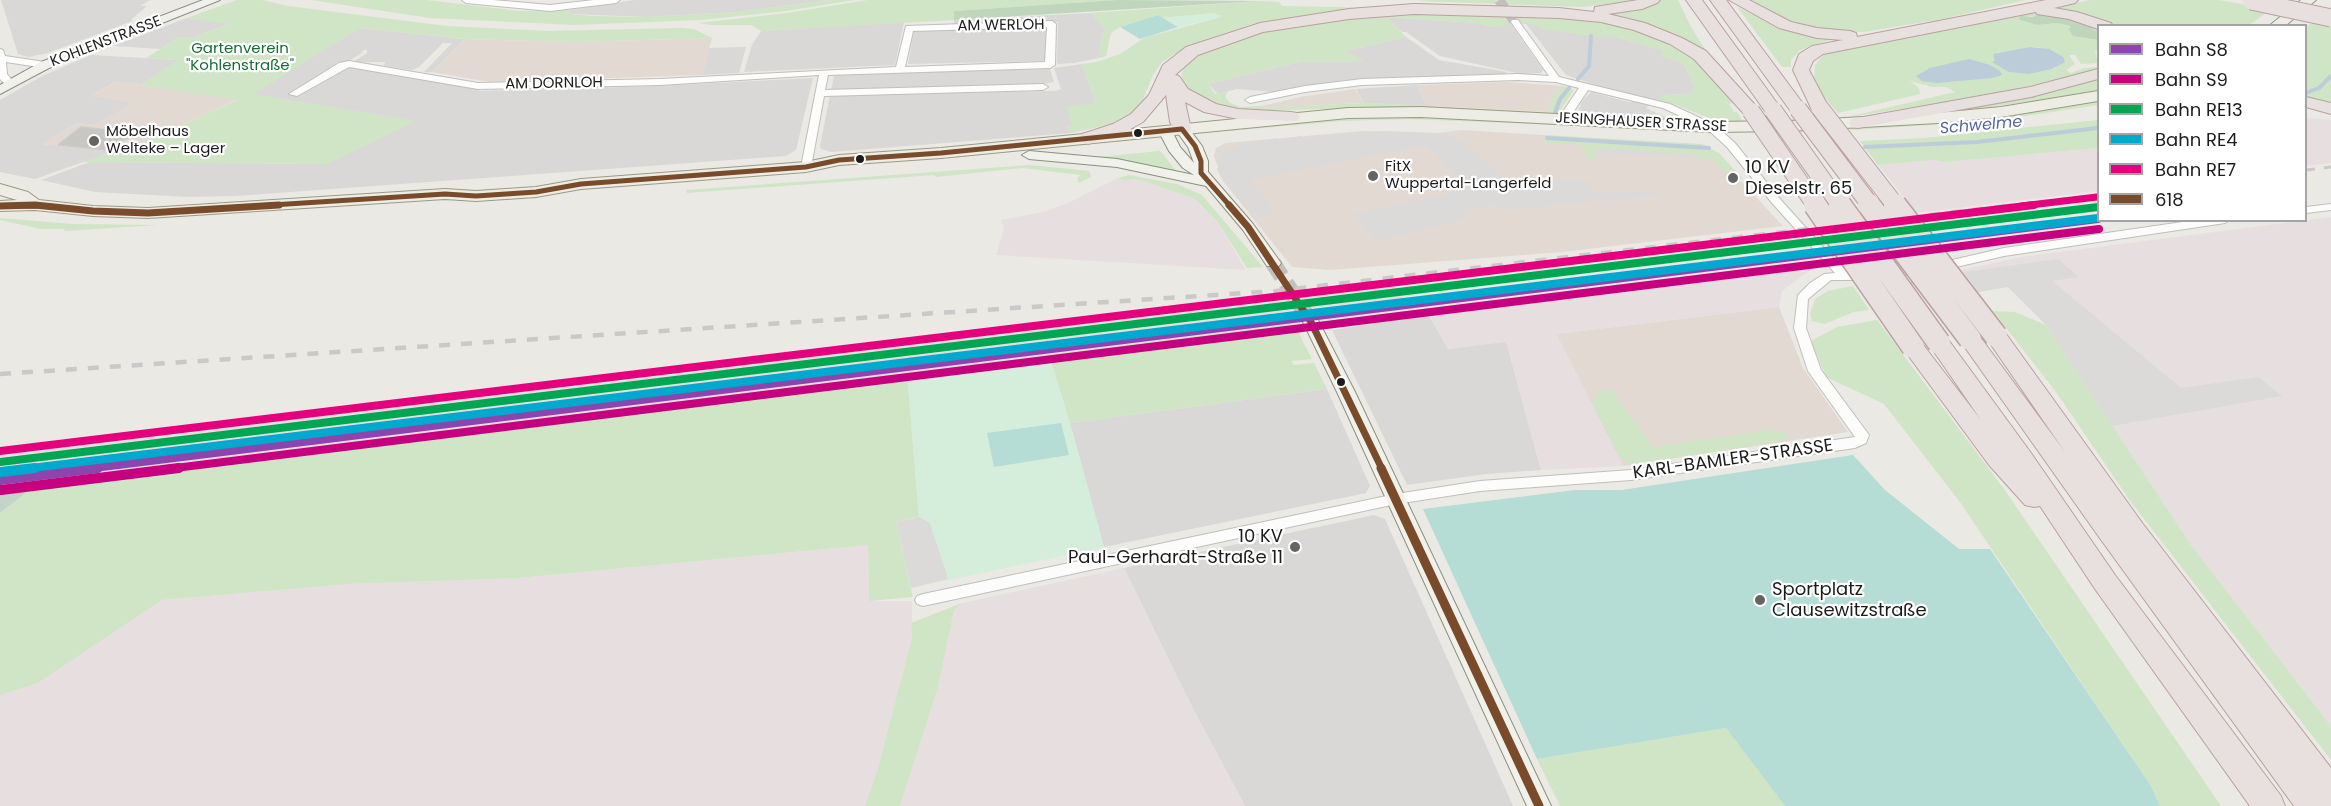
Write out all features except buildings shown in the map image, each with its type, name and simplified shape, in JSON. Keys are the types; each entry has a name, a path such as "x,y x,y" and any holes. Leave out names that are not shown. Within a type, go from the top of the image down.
{"highway":[{"path":"1088,138 1119,128 1137,118 1157,97 1192,51 1260,28 1317,18 1414,9 1529,11 1619,9 1641,5 1652,0"},
{"path":"1694,0 2022,459 2084,553 2269,806"},
{"path":"1718,0 1798,109 1983,337 2134,531 2331,793"},
{"path":"1737,0 1769,19 1799,29 1845,36 1891,34"},
{"path":"2070,0 1818,50 1805,58 1801,66 1803,76 1820,108 1983,337 2108,530 2313,806"},
{"path":"2246,1 2331,18"},
{"path":"2022,9 2071,15 2099,24"},
{"path":"1529,11 1601,17 1639,26 1669,37 1706,60 1751,111 1913,347 1998,459 2084,553"},
{"path":"1858,123 2031,92 2097,74"},
{"path":"1172,77 1187,97 1210,108 1238,114 1292,117"},
{"path":"1172,77 1179,122 1177,135"},
{"path":"1157,97 1177,135"},
{"path":"2307,102 2331,110"},
{"path":"2307,109 2331,110"}],"main road":[{"path":"2279,24 2309,0"},
{"name":"JESINGHAUSER STRASSE","path":"806,167 837,170 1029,155 1292,117 1348,113 1421,112 1559,119 1716,132 2001,112 2097,96"},
{"name":"JESINGHAUSER STRASSE","path":"0,206 35,205 93,211 148,213 445,194 476,196 536,192 580,184 806,167 839,160 1088,138 1390,123 1716,132 1881,133 2036,120 2097,110"},
{"name":"JESINGHAUSER STRASSE","path":"0,189 22,196 35,205"}],"street":[{"name":"KOHLENSTRASSE","path":"5,87 39,68 214,0"},
{"path":"466,0 550,8 616,0"},
{"path":"1515,22 1556,79"},
{"name":"AM WERLOH","path":"824,72 1050,65 1052,24 909,28 900,69"},
{"path":"5,87 1,58 39,68"},
{"name":"AM DORNLOH","path":"294,94 342,65 349,64 478,86 660,82 824,72"},
{"path":"806,167 824,72"},
{"path":"1250,100 1305,89 1362,82 1518,77 1556,79 1666,106 1716,132 1731,145 1828,261 1845,276 1869,282 1900,282 1975,258 2083,238 2209,222"},
{"path":"1559,119 1566,115 1574,100 1586,86"},
{"path":"820,93 1043,87"},
{"path":"1177,135 1188,165 1206,178 1248,227 1273,263"},
{"path":"1177,135 1201,161 1206,178"},
{"path":"1029,155 1117,163 1206,178"},
{"path":"2307,210 2331,207"},
{"name":"KARL-BAMLER-STRASSE","path":"1396,499 1480,486 1631,475 1856,443 1861,440 1862,435 1815,371 1800,328 1802,298 1828,277 1845,276"},
{"path":"1311,322 1539,806"},
{"path":"923,600 1396,499"}],"shaded area":[{"path":"1,0 150,0 140,6 147,6 132,21 48,53 28,57 18,54"},
{"path":"634,0 829,0 737,12 647,17 569,14 571,10"},
{"path":"1091,13 1105,29 1099,58 1074,63 1057,64 1058,22 954,25 954,20"},
{"path":"1158,15 1178,27 1140,39 1120,27"},
{"path":"1385,17 1478,23 1494,27 1507,21 1613,36 1664,51 1661,56 1684,64 1695,89 1687,94 1664,95 1646,108 1672,120 1588,115 1581,113 1579,109 1582,101 1591,92 1628,102 1644,101 1566,75 1526,24 1510,23 1543,70 1541,73 1521,74 1440,56 1406,32 1402,32"},
{"path":"187,18 232,23 192,38 179,37 160,49 113,46"},
{"path":"904,22 895,65 744,72 752,45 761,31"},
{"path":"1046,27 1046,61 908,64 914,30"},
{"path":"360,28 465,39 432,72 424,72 452,43 443,43 419,67 412,70 384,66 385,62 353,62 367,53 367,50 363,50 362,53 344,64 337,62 334,65 480,89 478,91 656,86 813,78 796,150 786,156 236,196 188,197 95,192 41,180 90,162 328,164 254,94 260,88"},
{"path":"1406,37 1439,60 1507,72 1506,74 1345,80 1274,92 1237,89 1218,94 1208,84 1299,62 1363,61 1345,51"},
{"path":"712,38 702,75 489,82 432,72 465,39 574,42"},
{"path":"746,47 739,73 702,75 709,48"},
{"path":"2030,47 2049,49 2063,57 2065,62 2052,69 2029,74 2009,72 1992,62 1995,61 1993,54"},
{"path":"91,55 179,60 141,85 116,82 92,95 134,103 94,125 78,123 42,144 114,151 35,179 0,172 0,100 40,77"},
{"path":"1969,59 1990,65 2002,75 1937,83 1922,81 1916,76 1930,68"},
{"path":"1082,64 1096,103 1072,125 1066,127 1071,133 831,152 821,149 820,146 830,95 1055,91 1061,89 1054,68"},
{"path":"1050,69 1054,82 1038,85 831,90 834,76 842,74"},
{"path":"116,82 238,99 150,140 114,151 40,144 79,123 94,125 133,103 91,96"},
{"path":"1505,82 1564,86 1554,94 1548,112 1427,106 1417,85"},
{"path":"1417,85 1427,106 1364,103 1356,89"},
{"path":"1355,89 1364,103 1262,108 1262,106 1300,97"},
{"path":"2307,118 2331,120 2331,163 2307,166"},
{"path":"1461,130 1544,135 1545,139 1712,150 1783,226 1562,252 1330,270 1292,267 1223,181 1214,156 1216,148 1226,143 1364,131 1439,133"},
{"path":"1386,131 1431,133 1458,138 1511,185 1545,178 1589,180 1594,192 1654,190 1659,196 1501,210 1494,204 1459,212 1465,219 1378,241 1353,214 1472,188 1425,145 1250,180 1276,213 1254,218 1220,176 1217,168 1220,167 1218,162 1223,161 1216,150 1276,138 1278,140 1301,136 1306,138"},
{"path":"2097,148 2097,191 1916,213 1878,165 1934,160 1945,162"},
{"path":"1592,149 1690,154 1701,159 1599,153"},
{"path":"1118,178 1125,181 1135,179 1143,181 1195,199 1217,221 1246,270 996,255 1004,229 1001,220 1043,212 1068,203"},
{"path":"2331,217 2331,726 2191,545 2046,325 2008,287 1978,292 1961,270 2021,257 2307,222 2307,220"},
{"path":"2058,259 2079,277 2052,281 2181,388 2258,377 2282,396 2112,426 2046,325 2008,287 1978,292 1964,272"},
{"path":"1820,263 1782,291 1779,307 1556,334 1623,466 1541,470 1506,342 1448,349 1429,315"},
{"path":"1390,283 1414,309 0,490 0,448"},
{"path":"1779,307 1803,368 1848,432 1623,466 1556,334"},
{"path":"1429,315 1448,349 1506,341 1541,470 1486,474 1407,485 1332,330"},
{"path":"1327,389 1370,486 1366,493 1104,547 1070,423"},
{"path":"1061,423 1069,455 994,467 987,433"},
{"path":"1853,455 1885,490 1959,549 1990,549 2151,786 2160,806 1785,806 1726,728 1537,759 1423,509 1575,490 1622,490"},
{"path":"1374,515 1385,519 1513,806 1245,806 1190,703 1124,568"},
{"path":"919,517 930,523 948,579 911,588 896,522"},
{"path":"868,545 869,601 912,601 912,638 878,768 865,806 0,806 0,695 38,683 162,600 349,584 518,578"},
{"path":"1124,568 1190,703 1245,806 900,806 938,687 954,611 962,603"}],"green space":[{"name":"Gartenverein \"Kohlenstraße\"","path":"237,0 262,0 288,6 447,26 548,31 681,28 694,29 712,38 574,42 465,39 360,28 254,94 416,121 328,164 81,162 149,140 237,100 141,85 178,60 146,58 179,37 192,38 230,24 187,18"},
{"path":"311,0 426,0 519,11 571,10 570,14 647,17 737,12 829,0 854,0 786,11 701,20 573,25 430,18"},
{"path":"868,0 1117,0 954,11 954,20 761,31 752,25 699,23 787,13"},
{"path":"1117,0 1259,1 954,20 954,11"},
{"path":"1640,0 1582,7 1418,1"},
{"path":"1662,0 1678,0 1691,27 1710,57 1589,14 1648,6"},
{"path":"1744,0 2025,0 1943,19 1863,32 1830,31 1790,23"},
{"path":"2091,0 2218,0 2272,9 2250,24 2108,24 2056,7"},
{"path":"1259,1 1279,2 1282,6 1379,8 1252,24 1189,45 1162,62 1153,75 1139,109 1111,127 1107,125 1071,133 1066,127 1072,125 1066,107 1096,103 1082,64 1097,62 1120,54 1144,38 1221,17 1213,13 1163,18 1158,15 1120,27 1111,33 1106,56 1099,58 1105,29 1091,13"},
{"path":"1737,7 1778,26 1838,38 1799,51 1791,60 1791,67 1782,67"},
{"path":"2331,7 2331,106 2307,99 2307,26"},
{"path":"1213,13 1223,16 1178,27 1163,18"},
{"path":"1398,13 1583,17 1634,28 1685,49 1714,78 1732,103 1729,104 1734,112 1737,112 1744,123 1720,122 1656,100 1664,95 1687,94 1695,89 1684,64 1660,56 1663,51 1613,36 1600,37 1546,30 1528,23 1508,21 1505,26 1494,27 1478,23 1386,17 1406,37 1345,51 1364,61 1299,62 1208,84 1215,94 1228,92 1225,97 1230,103 1241,107 1262,106 1262,108 1364,103 1548,112 1554,94 1564,86 1574,90 1558,114 1395,107 1251,111 1223,108 1192,94 1181,81 1182,72 1187,64 1198,56 1211,49 1253,35 1291,26"},
{"path":"2034,13 2056,15 2097,26 2097,32 2035,16 2019,17 2037,25 2058,23 2070,26 2082,38 2097,40 2095,51 2097,63 2081,64 2075,55 2069,55 2075,64 2066,70 2071,73 2084,68 2097,67 2097,69 1992,95 1843,118 1955,92 1946,87 1933,87 1910,81 1919,88 1920,94 1838,113 1818,90 1814,81 1815,65 1825,53","holes":["2034,47 2043,48 2056,68 2029,74 2009,72 1995,61 1996,53"]},
{"path":"2039,14 2065,17 2092,26 2092,29 2097,32 2097,40 2073,36 2068,28 2071,28 2070,26 2058,23 2037,25 2018,19 2021,16 2032,17"},
{"path":"2097,78 2097,91 2093,93 1938,114 2018,99"},
{"path":"2097,101 2097,105 2019,117 1851,130 1850,127 2007,115"},
{"path":"1412,116 1612,127 1408,119 1342,121 1205,133 1346,119"},
{"path":"2097,120 2097,148 1945,162 1934,160 1878,165 1860,141 1924,138"},
{"path":"1544,135 1702,144 1719,153 1743,179 1724,180 1728,174 1710,158 1707,162 1690,154 1593,150 1599,153 1588,162 1582,145 1545,143"},
{"path":"1159,151 1176,171 1099,157"},
{"path":"1030,165 1089,171 1091,177 1079,183 1077,178 1081,175 1022,168 936,177 934,175 687,193 686,190"},
{"path":"1129,175 1177,184 1202,195 1263,267 1247,268 1217,221 1195,199 1143,181 1135,179 1125,181 1118,178"},
{"path":"0,218 73,224 158,225 64,231 65,229 41,229 0,220"},
{"path":"1853,286 1869,310 1853,312 1825,324 1812,321 1810,314 1815,299 1828,291"},
{"path":"1993,311 2015,312 2046,325 2191,545 2331,726 2331,760 2131,502 2056,392"},
{"path":"1877,320 2004,489 2221,806 2160,806 2151,786 1960,502 1884,404 1826,377 1811,341 1837,327"},
{"path":"1294,324 1312,359 1292,361 1293,365 1314,363 1327,389 1070,423 1049,355"},
{"path":"1049,355 1104,547 911,588 896,522 919,516 907,373"},
{"path":"907,373 919,517 896,522 913,597 869,601 868,545 518,578 349,584 162,600 38,683 0,695 0,513 36,485"},
{"path":"1610,388 1653,447 1775,429 1787,434 1788,440 1631,465 1621,459 1592,404 1598,392"},
{"path":"36,485 0,513 0,492"},
{"path":"962,603 954,611 938,687 900,806 865,806 878,768 912,638 911,623"},
{"path":"1726,728 1785,806 1560,806 1537,759"}],"waterway":[{"path":"1578,79 1589,66 1591,36"},
{"name":"Schwelme","path":"2307,93 2319,88 2331,76"},
{"path":"1555,113 1560,99 1569,88"},
{"name":"Schwelme","path":"1865,147 1977,142 2097,128"},
{"name":"Schwelme","path":"1547,138 1709,148"}],"tunnel":[{"path":"1499,0 1515,22"},
{"path":"1273,263 1311,322"}],"railway":[{"path":"2307,170 2331,167"},
{"path":"2003,206 2097,195"},
{"path":"0,374 1276,291 2016,205"}],"rail line":[{"name":"RE7","path":"0,451 2097,197"},
{"name":"RE13","path":"0,462 2097,207"},
{"name":"RE4","path":"1,472 2097,218"},
{"name":"S8","path":"0,480 2097,219"},
{"name":"S9","path":"1,490 2099,229"}],"transit line":[{"name":"618","path":"0,206 35,205 93,211 148,213 445,194 476,196 536,192 581,184 806,167 839,160 941,153 1182,129 1195,146 1201,161 1201,173 1248,227 1311,322 1346,392 1539,806"}],"place":[{"name":"Möbelhaus Welteke – Lager","path":"94,141"},
{"name":"FitX Wuppertal-Langerfeld","path":"1373,176"},
{"name":"10 KV Dieselstr. 65","path":"1733,178"},
{"name":"10 KV Paul-Gerhardt-Straße 11","path":"1295,547"},
{"name":"Sportplatz Clausewitzstraße","path":"1760,600"}]}
